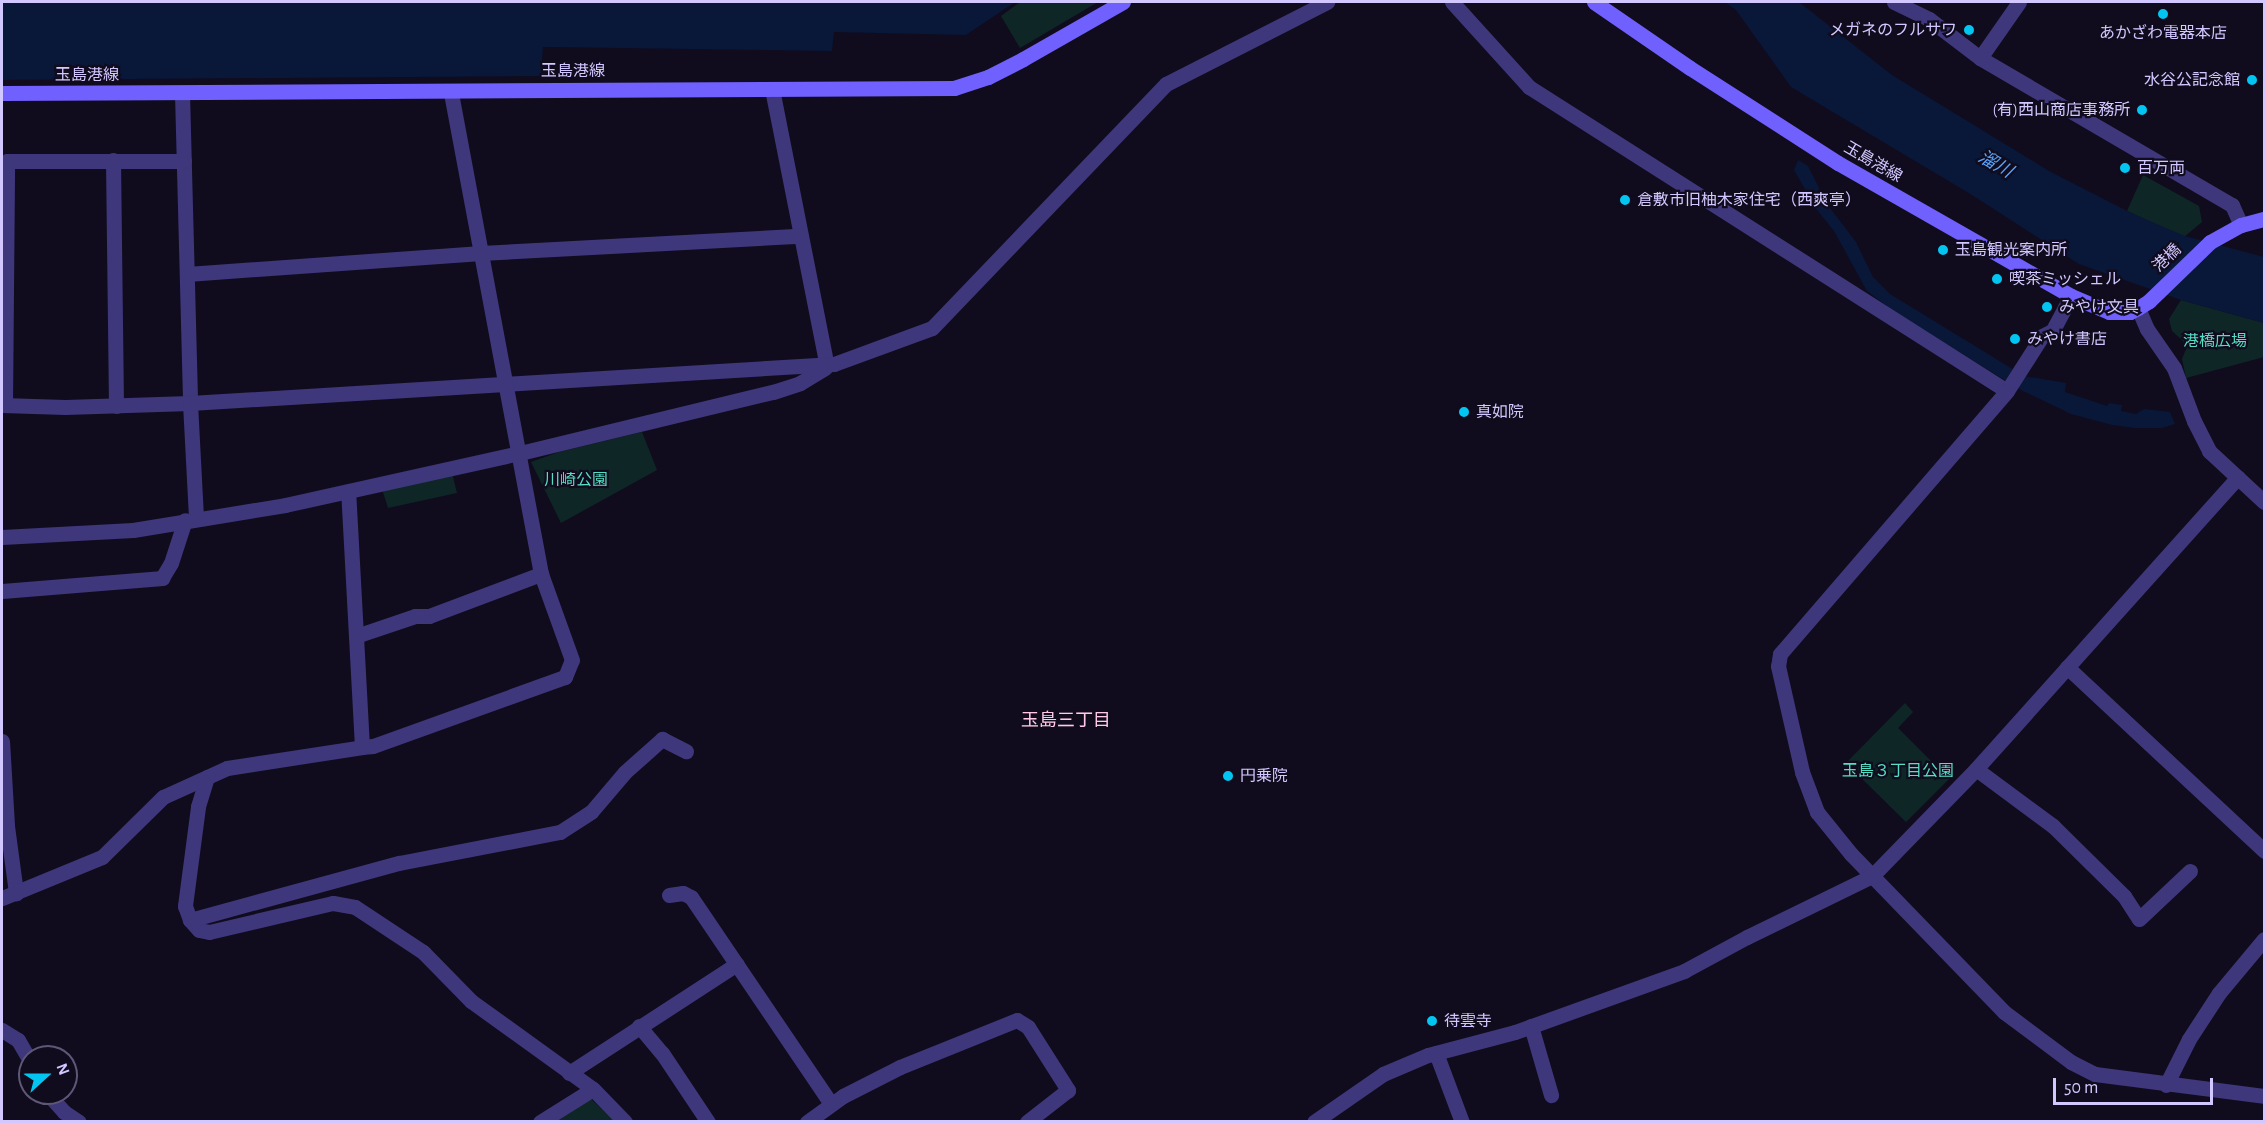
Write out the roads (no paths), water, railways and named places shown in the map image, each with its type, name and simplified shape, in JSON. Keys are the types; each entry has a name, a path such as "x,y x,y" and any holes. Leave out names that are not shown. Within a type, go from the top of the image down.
{"main road":[{"name":"玉島港線","path":"2,93 954,88 988,77 1123,2"},
{"name":"玉島港線","path":"1594,2 1690,68 1838,163 2071,296 2109,312 2130,312 2143,305"},
{"path":"2241,225 2265,219"},
{"name":"港橋","path":"2143,305 2210,242 2241,225"}],"street":[{"path":"2,537 133,530 285,505 520,453 773,392 800,383 827,366 932,328 1166,84 1327,2"},
{"path":"1452,2 1528,87 2007,391"},
{"path":"1894,2 1929,19 1980,58 2232,205 2241,225"},
{"path":"1980,58 2019,2"},
{"path":"772,89 827,366"},
{"path":"2,741 4,827 9,896 102,856 163,797 207,777 238,765 373,746 565,677 572,660 541,574 451,91"},
{"path":"2,591 162,578 190,519 190,404 182,93"},
{"path":"113,160 116,406"},
{"path":"184,161 4,161 3,405 190,404 827,366"},
{"path":"187,273 481,253 800,236"},
{"path":"2071,296 2052,331 2042,336 2007,391 1780,654 1778,666 1802,772 1817,812 1872,876 2004,1012 2071,1062 2095,1074 2265,1096"},
{"path":"2143,305 2147,328 2175,368 2194,421 2209,450 2265,502"},
{"path":"1314,1122 1383,1074 1436,1053 1531,1026 1684,971 1747,937 1872,876 1976,769 2238,477"},
{"path":"348,491 362,747"},
{"path":"356,636 415,616 429,615 541,574"},
{"path":"2067,667 2265,851"},
{"path":"190,920 399,863 560,832 591,812 625,772 662,739 686,751"},
{"path":"1976,769 2053,826 2124,896 2139,919 2190,872"},
{"path":"207,777 198,807 185,906 190,920 199,930 209,932 333,903 355,907 423,952 471,1001 593,1089 625,1122"},
{"path":"669,895 683,893 691,897 831,1104"},
{"path":"2166,1085 2189,1039 2219,993 2265,939"},
{"path":"569,1072 737,964"},
{"path":"807,1122 831,1104 900,1068 1017,1020 1028,1027 1068,1090 1027,1122"},
{"path":"639,1026 662,1053 708,1122"},
{"path":"1531,1026 1551,1095"},
{"path":"2,1030 18,1040 21,1045"},
{"path":"1436,1053 1462,1122"},
{"path":"540,1122 593,1089"},
{"path":"58,1105 79,1122"}],"water":[{"path":"2,2 1015,2 966,35 834,32 832,51 543,47 541,76 2,80"},
{"name":"溜川","path":"1725,2 1799,2 1892,75 2049,171 2129,212 2185,236 2264,257 2264,323 2181,300 2079,264 1972,195 1791,87 1736,10"},
{"path":"1798,160 1808,166 1827,204 1856,242 1873,277 1890,294 2024,376 2066,383 2065,392 2107,406 2109,403 2122,405 2121,411 2136,414 2144,409 2170,412 2175,424 2162,428 2135,428 2112,425 2071,414 2019,389 1896,313 1867,291 1834,231 1817,210 1794,170"}],"place":[{"name":"あかざわ電器本店","path":"2163,14"},
{"name":"メガネのフルサワ","path":"1969,30"},
{"name":"水谷公記念館","path":"2252,80"},
{"name":"(有)西山商店事務所","path":"2142,110"},
{"name":"百万両","path":"2125,168"},
{"name":"倉敷市旧柚木家住宅（西爽亭）","path":"1625,200"},
{"name":"玉島観光案内所","path":"1943,250"},
{"name":"喫茶ミッシェル","path":"1997,279"},
{"name":"みやけ文具","path":"2047,307"},
{"name":"みやけ書店","path":"2015,339"},
{"name":"真如院","path":"1464,412"},
{"name":"円乗院","path":"1228,776"},
{"name":"待雲寺","path":"1432,1021"}],"district":[{"name":"玉島三丁目","path":"1066,721"}],"park label":[{"name":"港橋広場","path":"2215,341"},
{"name":"川崎公園","path":"576,480"},
{"name":"玉島３丁目公園","path":"1898,771"}]}
